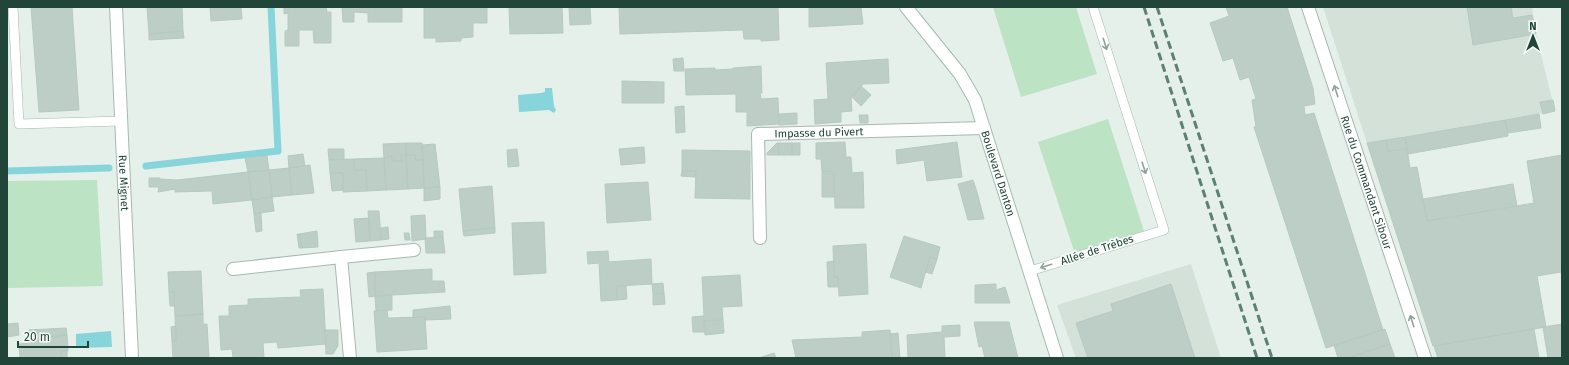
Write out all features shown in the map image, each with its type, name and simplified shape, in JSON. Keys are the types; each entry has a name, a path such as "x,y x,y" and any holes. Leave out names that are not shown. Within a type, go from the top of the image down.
{"street":[{"name":"Rue Mignet","path":"116,7 132,358"},
{"name":"Boulevard Danton","path":"906,7 960,74 975,100 1057,358"},
{"name":"Rue du Commandant Sibour","path":"1308,7 1425,358"},
{"name":"Impasse du Pivert","path":"760,238 758,134 984,128"},
{"path":"233,269 414,250"},
{"path":"341,257 350,358"}],"lane":[{"path":"12,7 19,124 121,121"},
{"name":"Allée de Trèbes","path":"1030,271 1164,230 1093,7"}],"shaded area":[{"path":"1323,7 1532,7 1536,34 1555,111 1367,143"},
{"path":"1191,264 1221,358 1076,358 1057,305"}],"green space":[{"path":"993,7 1076,7 1097,74 1021,97"},
{"path":"1108,119 1144,231 1075,254 1038,142"},
{"path":"97,180 103,286 7,288 7,181"}],"water":[{"path":"545,88 552,88 554,106 556,110 554,113 549,110 519,112 518,95 545,92"},
{"path":"111,331 112,347 76,348 76,334"}],"building":[{"path":"31,7 72,7 79,110 39,112"},
{"path":"147,7 182,7 183,31 149,34"},
{"path":"210,7 241,7 242,19 211,21"},
{"path":"284,7 326,7 327,12 331,12 331,43 314,43 313,30 299,30 299,46 285,46 285,31 288,30 288,13 284,14"},
{"path":"342,7 402,7 402,22 368,22 368,13 354,12 354,22 343,22"},
{"path":"424,7 487,7 487,23 473,23 473,37 461,38 461,41 436,42 436,38 424,38"},
{"path":"509,7 562,7 563,33 510,34"},
{"path":"569,7 590,7 591,24 570,25"},
{"path":"619,7 778,7 779,40 761,41 761,39 744,39 743,30 620,34"},
{"path":"809,7 861,7 863,24 809,27"},
{"path":"1226,7 1287,7 1313,88 1315,104 1304,106 1305,115 1314,113 1383,330 1326,348 1254,127 1256,127 1252,100 1256,99 1249,77 1240,80 1233,58 1223,61 1210,23 1229,16"},
{"path":"1467,7 1511,7 1513,18 1532,15 1536,34 1473,45"},
{"path":"183,31 184,38 149,40 149,34"},
{"path":"683,58 684,71 674,71 673,59"},
{"path":"888,59 889,83 863,84 851,98 852,111 841,112 841,122 815,124 814,100 828,99 826,63"},
{"path":"761,66 761,99 778,98 779,124 747,126 747,112 736,112 736,94 686,95 685,69 715,68 715,70"},
{"path":"622,81 664,82 664,103 622,103"},
{"path":"861,86 871,95 861,106 852,97"},
{"path":"1553,100 1555,111 1543,114 1540,102"},
{"path":"684,106 685,132 676,133 675,107"},
{"path":"797,113 797,124 779,125 779,114"},
{"path":"1539,114 1541,128 1508,133 1505,120"},
{"path":"859,115 868,115 868,123 860,123"},
{"path":"1505,120 1508,136 1408,154 1405,137"},
{"path":"1405,137 1407,149 1388,151 1386,140"},
{"path":"1386,140 1388,151 1407,149 1410,168 1417,167 1427,221 1534,203 1527,161 1562,155 1562,279 1561,272 1537,276 1546,327 1433,346 1367,143"},
{"path":"845,142 846,157 851,157 852,173 863,172 864,208 835,208 834,175 830,171 822,171 821,159 816,159 816,143"},
{"path":"957,142 962,177 927,181 924,160 897,164 896,150"},
{"path":"406,143 406,155 401,155 402,161 392,161 392,156 384,158 383,144"},
{"path":"406,143 422,143 423,160 416,160 415,155 406,155"},
{"path":"777,143 779,155 767,155 767,153"},
{"path":"778,143 792,143 792,155 779,155"},
{"path":"792,143 800,143 800,155 792,155"},
{"path":"435,144 440,187 424,188 422,145"},
{"path":"644,147 645,163 621,165 619,149"},
{"path":"328,149 344,149 344,159 329,160"},
{"path":"517,149 519,166 508,167 507,150"},
{"path":"682,150 750,151 750,199 695,198 696,171 682,171"},
{"path":"303,154 305,166 289,168 288,156"},
{"path":"401,155 406,155 408,189 386,190 384,158 392,156 392,161 402,161"},
{"path":"406,155 415,155 416,160 423,160 424,188 408,189"},
{"path":"267,156 269,170 248,172 245,158"},
{"path":"384,158 386,190 367,191 366,170 354,170 354,159"},
{"path":"354,159 354,170 366,170 367,191 343,192 343,173 330,173 329,160"},
{"path":"310,165 314,193 292,195 289,168"},
{"path":"289,168 292,195 272,197 269,170"},
{"path":"269,170 272,197 252,200 248,172"},
{"path":"682,171 696,171 695,177 681,176"},
{"path":"822,171 830,171 834,175 834,197 822,197"},
{"path":"248,172 252,200 213,204 212,191 175,192 175,189 158,192 159,187 149,187 149,178 177,180"},
{"path":"330,173 343,173 343,190 332,191"},
{"path":"973,180 984,219 968,220 958,184"},
{"path":"648,182 651,220 607,223 605,184"},
{"path":"1513,184 1517,206 1427,221 1423,199"},
{"path":"492,186 495,228 463,231 459,189"},
{"path":"440,187 440,199 424,201 424,188"},
{"path":"272,197 274,211 254,214 252,200"},
{"path":"368,211 379,211 381,240 370,241"},
{"path":"261,213 262,231 256,232 254,214"},
{"path":"425,215 426,239 412,241 411,216"},
{"path":"369,218 370,241 356,242 354,219"},
{"path":"544,222 546,273 514,275 512,223"},
{"path":"388,227 389,239 381,240 380,228"},
{"path":"495,228 495,233 464,236 463,231"},
{"path":"317,231 318,247 302,248 299,234"},
{"path":"434,231 443,231 443,237 434,238"},
{"path":"404,233 409,233 410,240 405,240"},
{"path":"297,234 299,234 302,248 299,248"},
{"path":"904,236 940,247 937,259 930,257 921,288 890,277"},
{"path":"443,237 445,253 426,253 425,238"},
{"path":"866,244 868,294 839,296 838,277 834,277 833,246"},
{"path":"608,251 609,262 651,259 652,284 617,286 617,300 601,301 599,263 588,264 587,252"},
{"path":"930,257 937,259 932,274 926,272"},
{"path":"834,261 834,277 838,277 839,287 828,287 827,262"},
{"path":"432,269 432,281 444,281 445,292 375,296 375,272"},
{"path":"201,271 203,314 175,316 174,291 169,292 168,272"},
{"path":"375,272 375,296 369,297 367,273"},
{"path":"740,275 742,306 722,307 723,320 704,321 705,332 693,332 692,317 704,316 702,277"},
{"path":"663,283 664,293 653,294 652,284"},
{"path":"996,284 996,290 1005,287 1010,303 975,303 975,285"},
{"path":"1171,284 1195,358 1088,358 1076,323 1113,311 1111,304"},
{"path":"617,286 626,286 627,299 617,300"},
{"path":"323,289 326,344 278,348 277,342 263,343 264,358 233,358 232,349 221,350 219,316 229,316 229,306 248,305 248,299 301,297 300,290"},
{"path":"174,291 174,306 170,306 169,292"},
{"path":"664,293 665,304 653,305 653,294"},
{"path":"392,295 392,310 376,311 375,296"},
{"path":"450,306 451,319 425,320 425,317 413,318 413,310"},
{"path":"387,310 388,318 425,317 427,349 377,352 374,311"},
{"path":"203,314 203,324 207,324 209,358 173,358 172,341 176,341 175,316"},
{"path":"723,320 724,333 705,335 704,321"},
{"path":"974,322 1009,322 1018,358 985,358 982,346 979,347"},
{"path":"18,323 19,335 7,337 7,324"},
{"path":"1562,324 1562,358 1548,358 1543,327"},
{"path":"960,325 960,336 944,337 945,358 908,358 907,335 942,332 942,326"},
{"path":"176,326 176,341 172,341 171,327"},
{"path":"66,328 67,335 30,339 29,330"},
{"path":"1385,329 1390,344 1348,358 1338,358 1334,345"},
{"path":"1534,329 1539,358 1438,358 1434,346"},
{"path":"325,330 338,330 338,346 333,354 326,354"},
{"path":"890,330 892,358 796,358 792,340 862,337 862,332"},
{"path":"898,333 900,358 892,358 890,334"},
{"path":"67,335 68,351 61,351 62,358 20,358 19,344 30,343 30,339"},
{"path":"1390,344 1395,358 1348,358"},
{"path":"61,351 67,351 67,358 62,358"},
{"path":"774,353 776,358 759,358"}],"waterway":[{"path":"146,166 278,151 271,7"},
{"path":"7,171 109,168"}],"railway":[{"path":"1144,7 1257,358"},
{"path":"1157,7 1272,358"}]}
